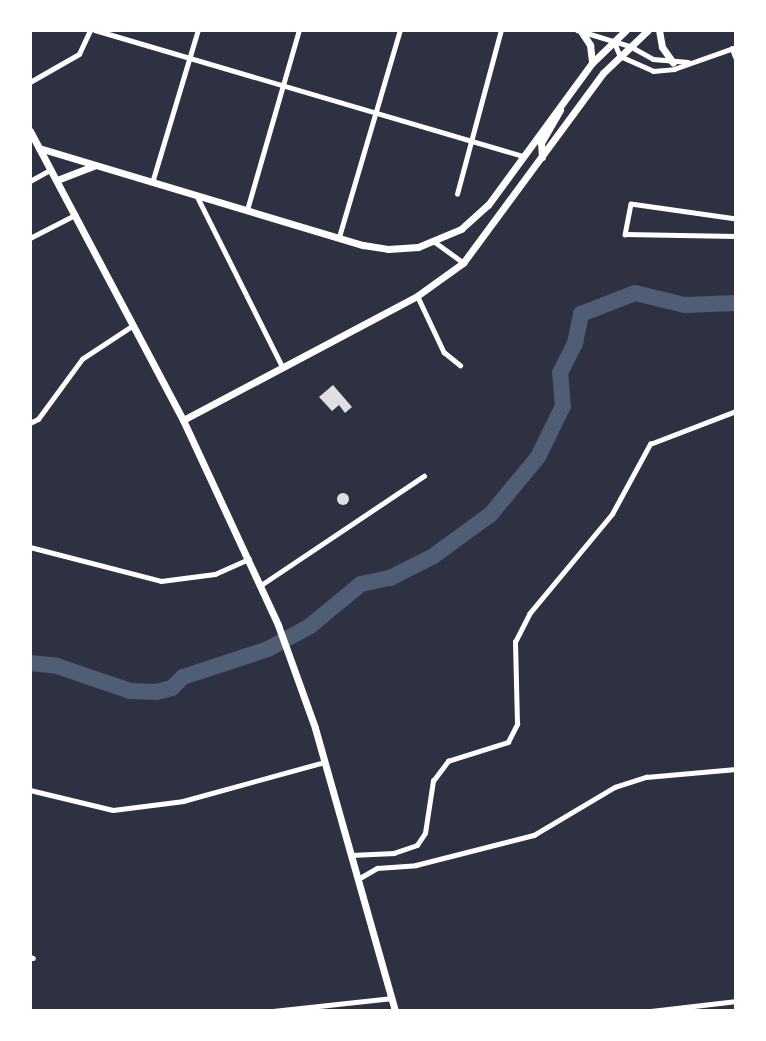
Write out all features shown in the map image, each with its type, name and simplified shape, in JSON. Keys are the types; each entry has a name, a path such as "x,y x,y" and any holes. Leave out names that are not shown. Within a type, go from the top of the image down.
{"main road":[{"path":"579,30 590,45 592,63"},
{"path":"39,148 198,198 388,249 435,242 471,222 524,156 592,63 626,30"},
{"path":"183,420 417,296 463,263 620,55 648,30"},
{"path":"659,30 662,47 673,63"},
{"path":"542,157 541,143 563,103"},
{"path":"30,131 183,420 250,559 278,625 325,762 396,1011"},
{"path":"57,180 97,166"}],"street":[{"path":"30,82 79,54 90,30"},
{"path":"95,30 524,156"},
{"path":"152,184 198,30"},
{"path":"246,211 299,30"},
{"path":"339,237 400,30"},
{"path":"457,194 469,140 501,30"},
{"path":"579,30 630,46 653,59 673,63 688,62"},
{"path":"614,40 620,55 653,71 734,47 736,58"},
{"path":"30,181 51,169"},
{"path":"198,198 282,366"},
{"path":"736,219 631,204 625,234 736,236"},
{"path":"30,238 75,215"},
{"path":"435,242 463,263"},
{"path":"417,296 444,352 460,365"},
{"path":"30,424 38,419 82,359 133,325"},
{"path":"352,855 394,853 417,845 425,833 433,781 448,761 509,742 517,724 515,642 529,614 612,514 650,444 736,411"},
{"path":"261,585 424,476"},
{"path":"30,547 161,580 215,574 250,559"},
{"path":"30,790 113,810 183,801 325,762"},
{"path":"358,880 377,868 416,865 534,835 615,787 646,777 736,769"},
{"path":"273,1011 392,998"},
{"path":"651,1011 734,1000"}],"building":[{"path":"333,385 352,407 345,413 339,405 332,411 319,397"},
{"path":"343,493 349,499 343,505 337,499"}],"waterway":[{"path":"30,663 57,666 130,691 156,692 172,688 183,677 268,649 310,626 361,584 390,578 432,557 491,514 538,457 563,406 560,373 575,343 581,314 635,293 685,305 736,303"}]}
